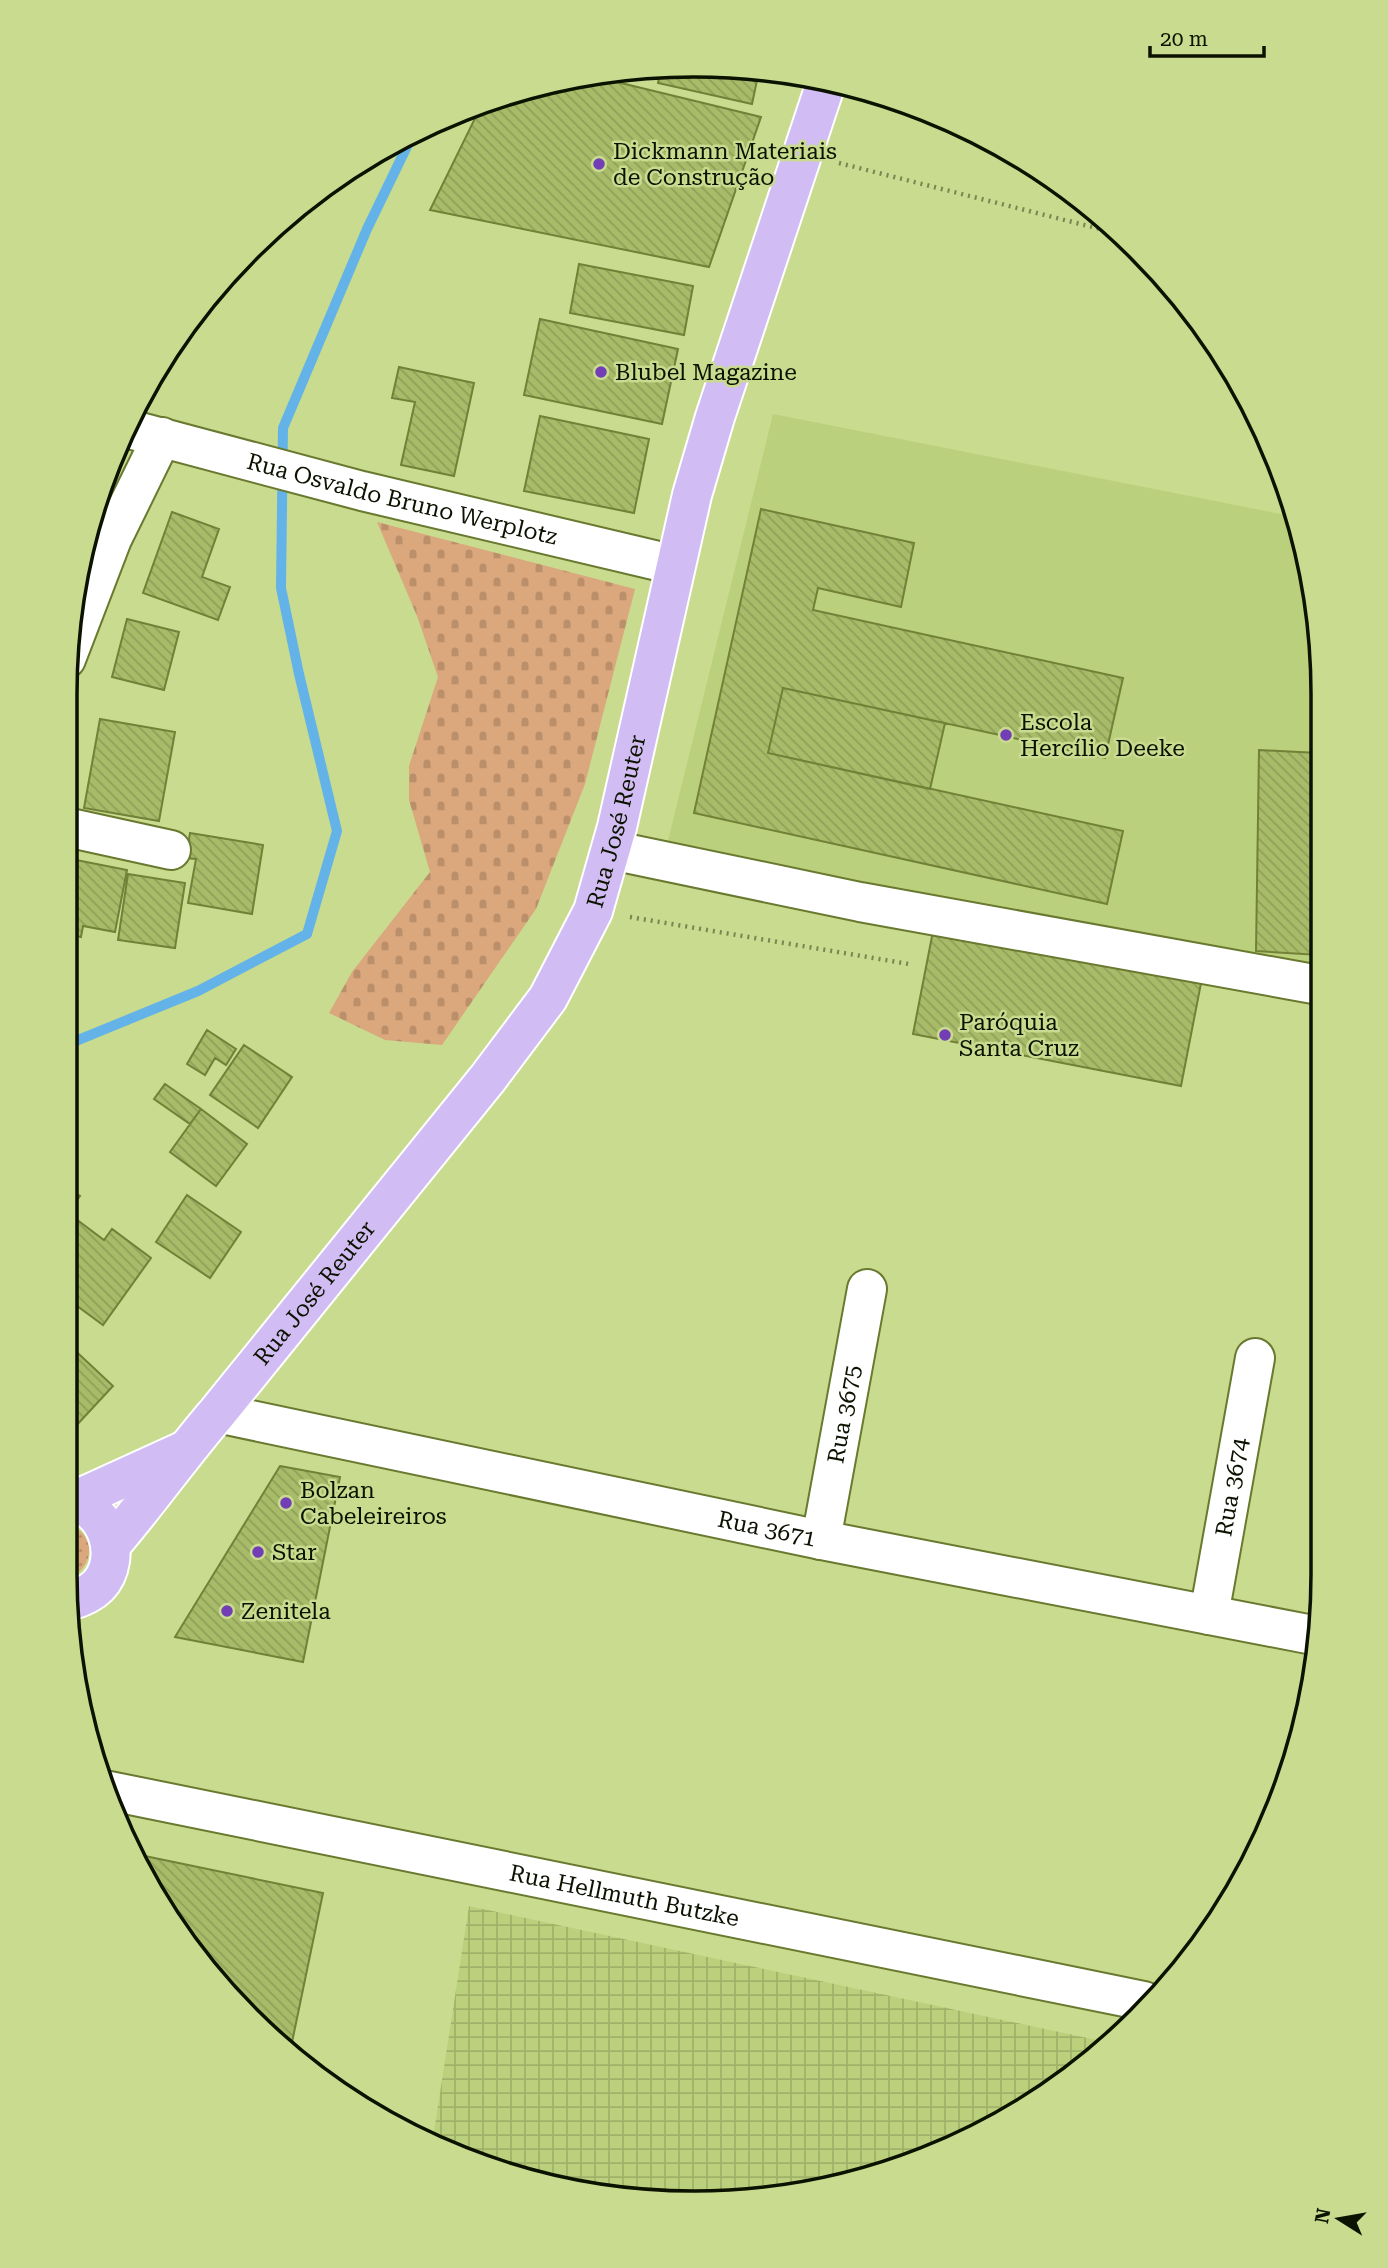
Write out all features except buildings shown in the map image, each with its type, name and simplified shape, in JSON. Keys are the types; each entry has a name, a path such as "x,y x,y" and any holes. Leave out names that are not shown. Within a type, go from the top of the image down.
{"main road":[{"name":"Rua José Reuter","path":"111,1545 488,1078 548,998 593,911 611,850 675,565 715,417 823,91"},
{"name":"Rua José Reuter","path":"77,1498 185,1450"},
{"path":"77,1505 90,1510 105,1525 111,1545 110,1566 100,1584 78,1599"}],"street":[{"name":"Rua Osvaldo Bruno Werplotz","path":"146,433 297,474 675,565"},
{"path":"81,619 112,539 146,433"},
{"path":"77,829 171,850"},
{"path":"611,850 860,902 1311,984"},
{"name":"Rua 3675","path":"821,1540 867,1289"},
{"name":"Rua 3674","path":"1209,1615 1255,1358"},
{"name":"Rua 3671","path":"217,1413 821,1540 1308,1634"},
{"name":"Rua Hellmuth Butzke","path":"118,1793 1140,2000"}],"path":[{"path":"801,154 1100,229"},
{"path":"593,911 909,964"}],"shaded area":[{"name":"Escola Hercílio Deeke","path":"773,414 1284,515 1299,574 1310,654 1311,980 664,857"},
{"path":"469,1906 1098,2040 1037,2087 967,2127 930,2144 854,2170 775,2186 694,2191 613,2186 534,2170 434,2133"}],"green space":[{"path":"377,522 635,589 585,784 536,909 442,1045 385,1040 329,1013 352,972 430,872 409,800 409,766 438,677 417,616"},
{"path":"77,1529 88,1542 88,1559 77,1573"}],"waterway":[{"path":"77,1040 198,991 307,934 337,831 281,588 283,428 367,229 406,149"}],"place":[{"name":"Dickmann Materiais de Construção","path":"599,164"},
{"name":"Blubel Magazine","path":"601,372"},
{"name":"Escola Hercílio Deeke","path":"1006,735"},
{"name":"Paróquia Santa Cruz","path":"945,1035"},
{"name":"Bolzan Cabeleireiros","path":"286,1503"},
{"name":"Star","path":"258,1552"},
{"name":"Zenitela","path":"227,1611"}]}
